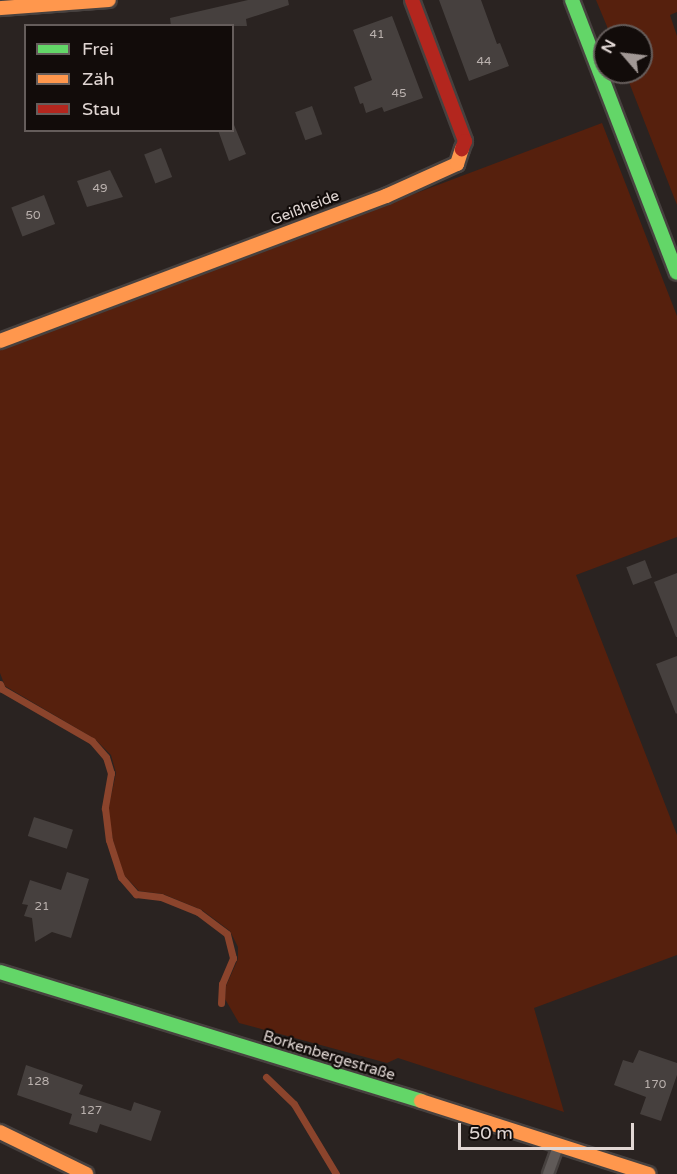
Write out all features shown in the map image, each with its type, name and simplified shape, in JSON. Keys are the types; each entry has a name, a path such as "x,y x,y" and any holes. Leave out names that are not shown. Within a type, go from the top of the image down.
{"street":[{"path":"0,8 109,0"},
{"name":"Geißheide","path":"0,341 386,196 457,164 465,141 412,0"},
{"path":"572,0 677,273"},
{"name":"Borkenbergestraße","path":"0,972 560,1143 649,1174"},
{"path":"0,1132 86,1174"}],"lane":[{"path":"548,1174 560,1143"}],"shaded area":[{"path":"596,0 677,0 677,12 670,15 677,36 677,205 630,84 653,84 653,24 606,24"},
{"path":"602,123 677,316 677,537 576,575 677,835 677,955 534,1008 564,1112 398,1058 387,1063 239,1023 225,999 226,986 238,959 238,947 230,931 202,910 163,894 139,891 124,875 113,840 108,811 116,773 111,755 95,739 5,686 0,673 0,350"}],"building":[{"path":"248,0 288,0 289,5 246,19 247,26 171,24 170,18"},
{"path":"439,0 481,0 497,44 500,43 509,66 469,81"},
{"path":"392,16 423,98 384,112 382,107 366,113 354,87 372,80 353,30"},
{"path":"312,106 322,134 305,140 295,112"},
{"path":"234,125 246,154 229,161 219,132 234,132"},
{"path":"161,148 172,177 155,183 144,154"},
{"path":"110,170 123,197 87,207 77,181"},
{"path":"44,195 55,224 22,236 11,208"},
{"path":"645,560 652,578 633,585 626,567"},
{"path":"677,573 677,637 676,637 654,582"},
{"path":"677,656 677,713 676,714 656,664"},
{"path":"34,817 73,830 67,849 28,836"},
{"path":"67,872 89,879 71,938 52,932 35,942 32,918 24,916 28,905 22,904 30,880 61,890"},
{"path":"639,1050 677,1063 677,1075 661,1121 640,1114 646,1097 614,1085 623,1060 633,1063"},
{"path":"26,1065 83,1085 79,1094 131,1111 134,1102 161,1111 151,1141 100,1124 97,1133 69,1124 72,1114 17,1095"}],"waterway":[{"path":"0,684 2,689 92,741 106,757 111,773 105,808 109,840 121,877 136,894 161,897 198,912 227,934 233,958 222,984 221,1003"},
{"path":"266,1077 294,1104 336,1174"}],"traffic: fast":[{"path":"572,0 677,273"},
{"path":"0,972 421,1101"}],"traffic: slow":[{"path":"0,8 109,0"},
{"path":"0,341 386,196 457,164 462,149"},
{"path":"421,1101 649,1174"},
{"path":"0,1132 86,1174"}],"traffic: jam":[{"path":"412,0 465,141 462,149"}]}
